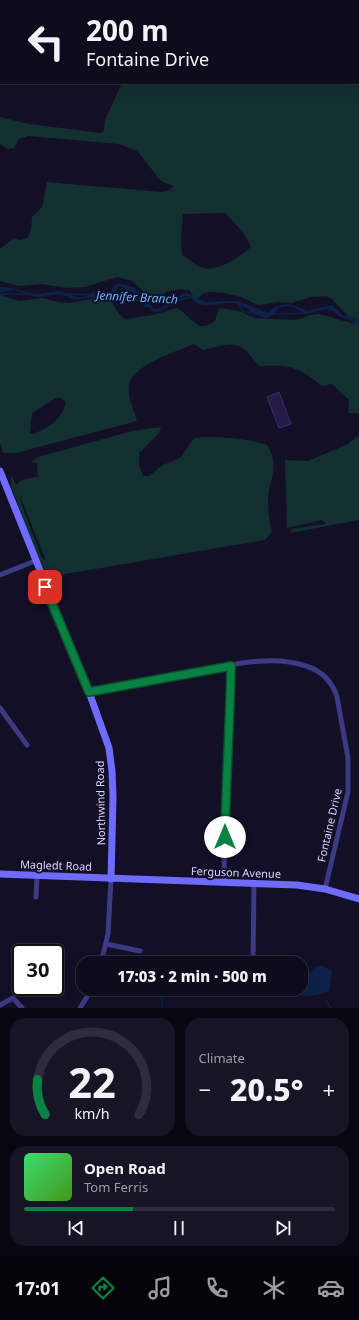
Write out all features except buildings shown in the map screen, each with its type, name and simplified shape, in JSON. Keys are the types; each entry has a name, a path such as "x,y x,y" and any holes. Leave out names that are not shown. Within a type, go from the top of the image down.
{"street":[{"name":"Northwind Road","path":"0,471 89,692 106,740 111,764 111,878 106,944 103,956"},
{"path":"0,575 35,561"},
{"name":"Fontaine Drive","path":"89,692 231,666 270,662 305,665 323,675 334,687 340,710 349,775 348,792 325,889"},
{"path":"224,882 225,789 230,719 231,666"},
{"path":"0,708 27,745"},
{"name":"Magledt Road","path":"0,874 111,878"},
{"path":"36,897 37,876"},
{"name":"Ferguson Avenue","path":"111,878 297,885 325,889 359,899"},
{"path":"254,883 254,956"},
{"path":"106,944 140,951"},
{"path":"80,1008 88,996"},
{"path":"0,1005 13,998 22,1008"}],"green space":[{"path":"122,84 359,84 359,413 348,413 349,400 332,384 322,386 300,371 285,366 259,366 240,346 224,345 203,350 194,344 147,365 132,377 129,384 129,393 137,421 16,453 3,453 0,443 0,295 19,301 43,298 69,303 108,296 120,315 125,319 153,315 177,308 200,326 208,325 215,321 219,308 239,311 255,318 296,320 310,315 319,314 355,324 332,299 326,296 310,297 292,303 278,302 258,305 241,297 224,293 209,292 202,294 196,300 189,290 181,289 166,292 156,300 136,301 143,294 142,290 132,281 117,277 85,287 67,288 42,284 19,286 0,281 0,249 14,238 19,240 28,238 31,230 32,217 42,207 47,182 162,192 170,190 173,186 161,181 137,151 119,144 28,136 19,139 14,148 8,149 0,144 0,117 29,124 101,133 104,131 105,120","holes":["225,213 243,232 251,247 241,255 216,268 204,268 182,255 181,240 183,214","56,398 61,398 66,402 64,409 58,418 40,431 34,434 30,433 32,413"]},
{"path":"161,427 159,433 139,453 139,465 143,476 149,476 163,465 180,458 194,438 230,438 267,445 271,453 274,466 268,499 272,532 265,540 48,577 23,525 17,501 11,487 11,475 16,485 22,480 40,476 38,475 37,463 31,462 38,457 132,431","holes":["18,491 46,561 42,558"]},
{"path":"359,435 359,520 290,533 291,529 326,524 322,520 287,528 285,460 308,461 348,444"}],"water":[{"name":"Jennifer Branch","path":"119,283 134,287 148,299 153,309 158,309 177,297 187,293 205,302 238,301 269,313 273,308 279,305 290,304 307,311 332,305 342,315 358,318 359,321 341,318 329,308 306,314 291,306 279,307 273,315 266,318 240,305 231,303 209,305 198,304 190,296 180,298 163,310 153,312 149,307 145,307 135,294 119,286 114,294 75,300 61,294 35,297 16,290 0,292 0,287 6,287 36,294 58,291 76,297 84,297 93,292 95,293 94,295 99,296 111,292 114,286"},
{"path":"316,966 322,966 332,971 329,991 308,996 308,974"}],"waterway":[{"name":"Jennifer Branch","path":"0,294 30,294"},
{"name":"Jennifer Branch","path":"58,294 102,295"},
{"name":"Jennifer Branch","path":"106,295 138,296"},
{"name":"Jennifer Branch","path":"144,296 178,301 191,297"},
{"name":"Jennifer Branch","path":"237,303 244,312 254,312"},
{"name":"Jennifer Branch","path":"325,308 334,311"},
{"name":"Jennifer Branch","path":"273,314 306,313"},
{"name":"Jennifer Branch","path":"346,318 359,323"},
{"path":"162,996 162,1008"},
{"path":"326,1001 331,1008"}],"route":[{"path":"45,587 89,692 231,666 230,719 225,789 225,837"}]}
